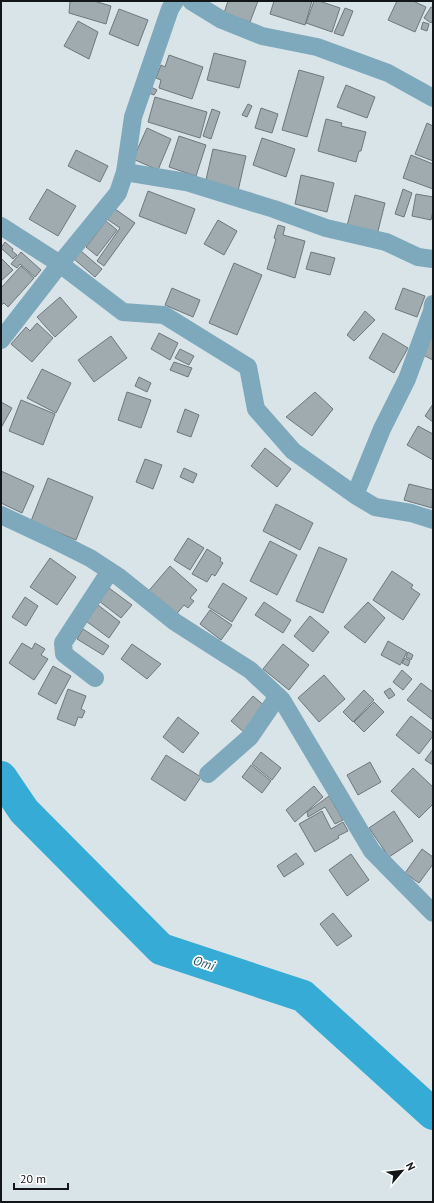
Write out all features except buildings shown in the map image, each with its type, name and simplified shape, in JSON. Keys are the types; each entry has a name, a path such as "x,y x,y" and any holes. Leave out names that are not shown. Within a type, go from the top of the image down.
{"street":[{"path":"1,340 118,193 124,172 133,117 172,5 186,1"},
{"path":"190,1 222,20 262,36 317,47 388,73 433,98"},
{"path":"124,172 186,182 274,208 326,228 386,242 418,257 433,259"},
{"path":"1,226 60,264 123,312 164,315 248,367 256,409 293,451 355,495 375,507 411,513 433,520"},
{"path":"355,495 382,429 407,379 432,311 433,304"},
{"path":"1,515 90,558 110,571 175,622 250,670 282,700 372,851 433,913"},
{"path":"95,678 64,654 64,643 110,571"},
{"path":"208,774 250,737 278,696"}],"waterway":[{"name":"Omi","path":"1,777 24,811 161,949 303,996 433,1114"}]}
